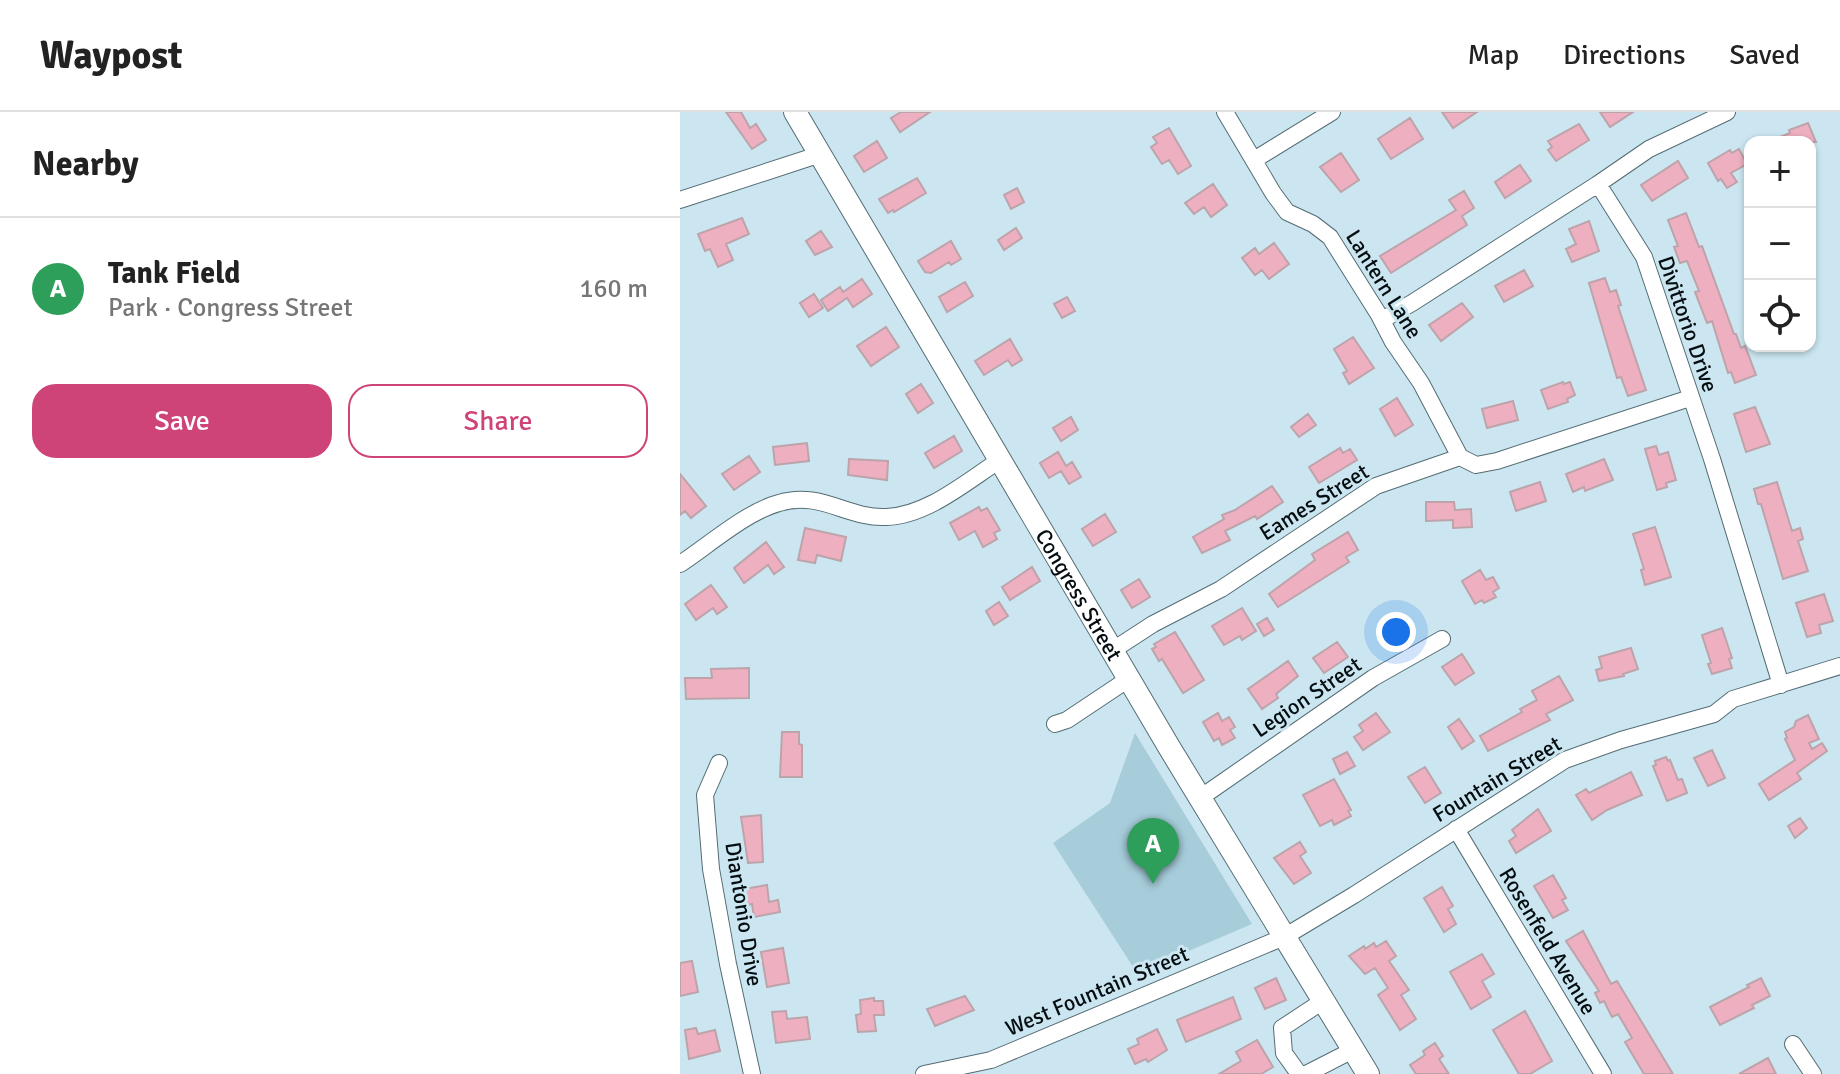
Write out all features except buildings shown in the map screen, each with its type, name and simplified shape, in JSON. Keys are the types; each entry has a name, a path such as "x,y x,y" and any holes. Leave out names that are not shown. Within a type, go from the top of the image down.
{"main road":[{"name":"Congress Street","path":"795,112 1200,798 1368,1074"}],"street":[{"name":"Lantern Lane","path":"1225,112 1287,212 1313,224 1330,237 1421,383 1460,457"},
{"path":"1254,160 1332,112"},
{"path":"1382,320 1649,149 1727,112"},
{"path":"680,200 821,154"},
{"name":"Divittorio Drive","path":"1598,184 1644,257 1712,459 1781,685"},
{"name":"Eames Street","path":"1113,650 1153,624 1221,589 1376,486 1460,457 1476,465 1497,461 1690,398"},
{"path":"680,564 762,509 780,502 811,500 873,516 903,514 922,507 1000,460"},
{"name":"Legion Street","path":"1200,798 1373,678 1442,639"},
{"name":"Fountain Street","path":"1284,937 1565,760 1611,743 1714,714 1733,699 1840,666"},
{"path":"1055,724 1067,720 1130,678"},
{"name":"Diantonio Drive","path":"719,763 705,795 711,869 752,1074"},
{"name":"Rosenfeld Avenue","path":"1456,829 1603,1074"},
{"name":"West Fountain Street","path":"924,1074 991,1060 1284,937"},
{"path":"1299,1074 1284,1053 1282,1028 1323,1001"},
{"path":"1793,1044 1813,1074"},
{"path":"1306,1074 1353,1050"}],"shaded area":[{"path":"1135,733 1252,924 1137,973 1053,843 1110,803"}],"place":[{"name":"Tank Field","path":"1153,884"}]}
